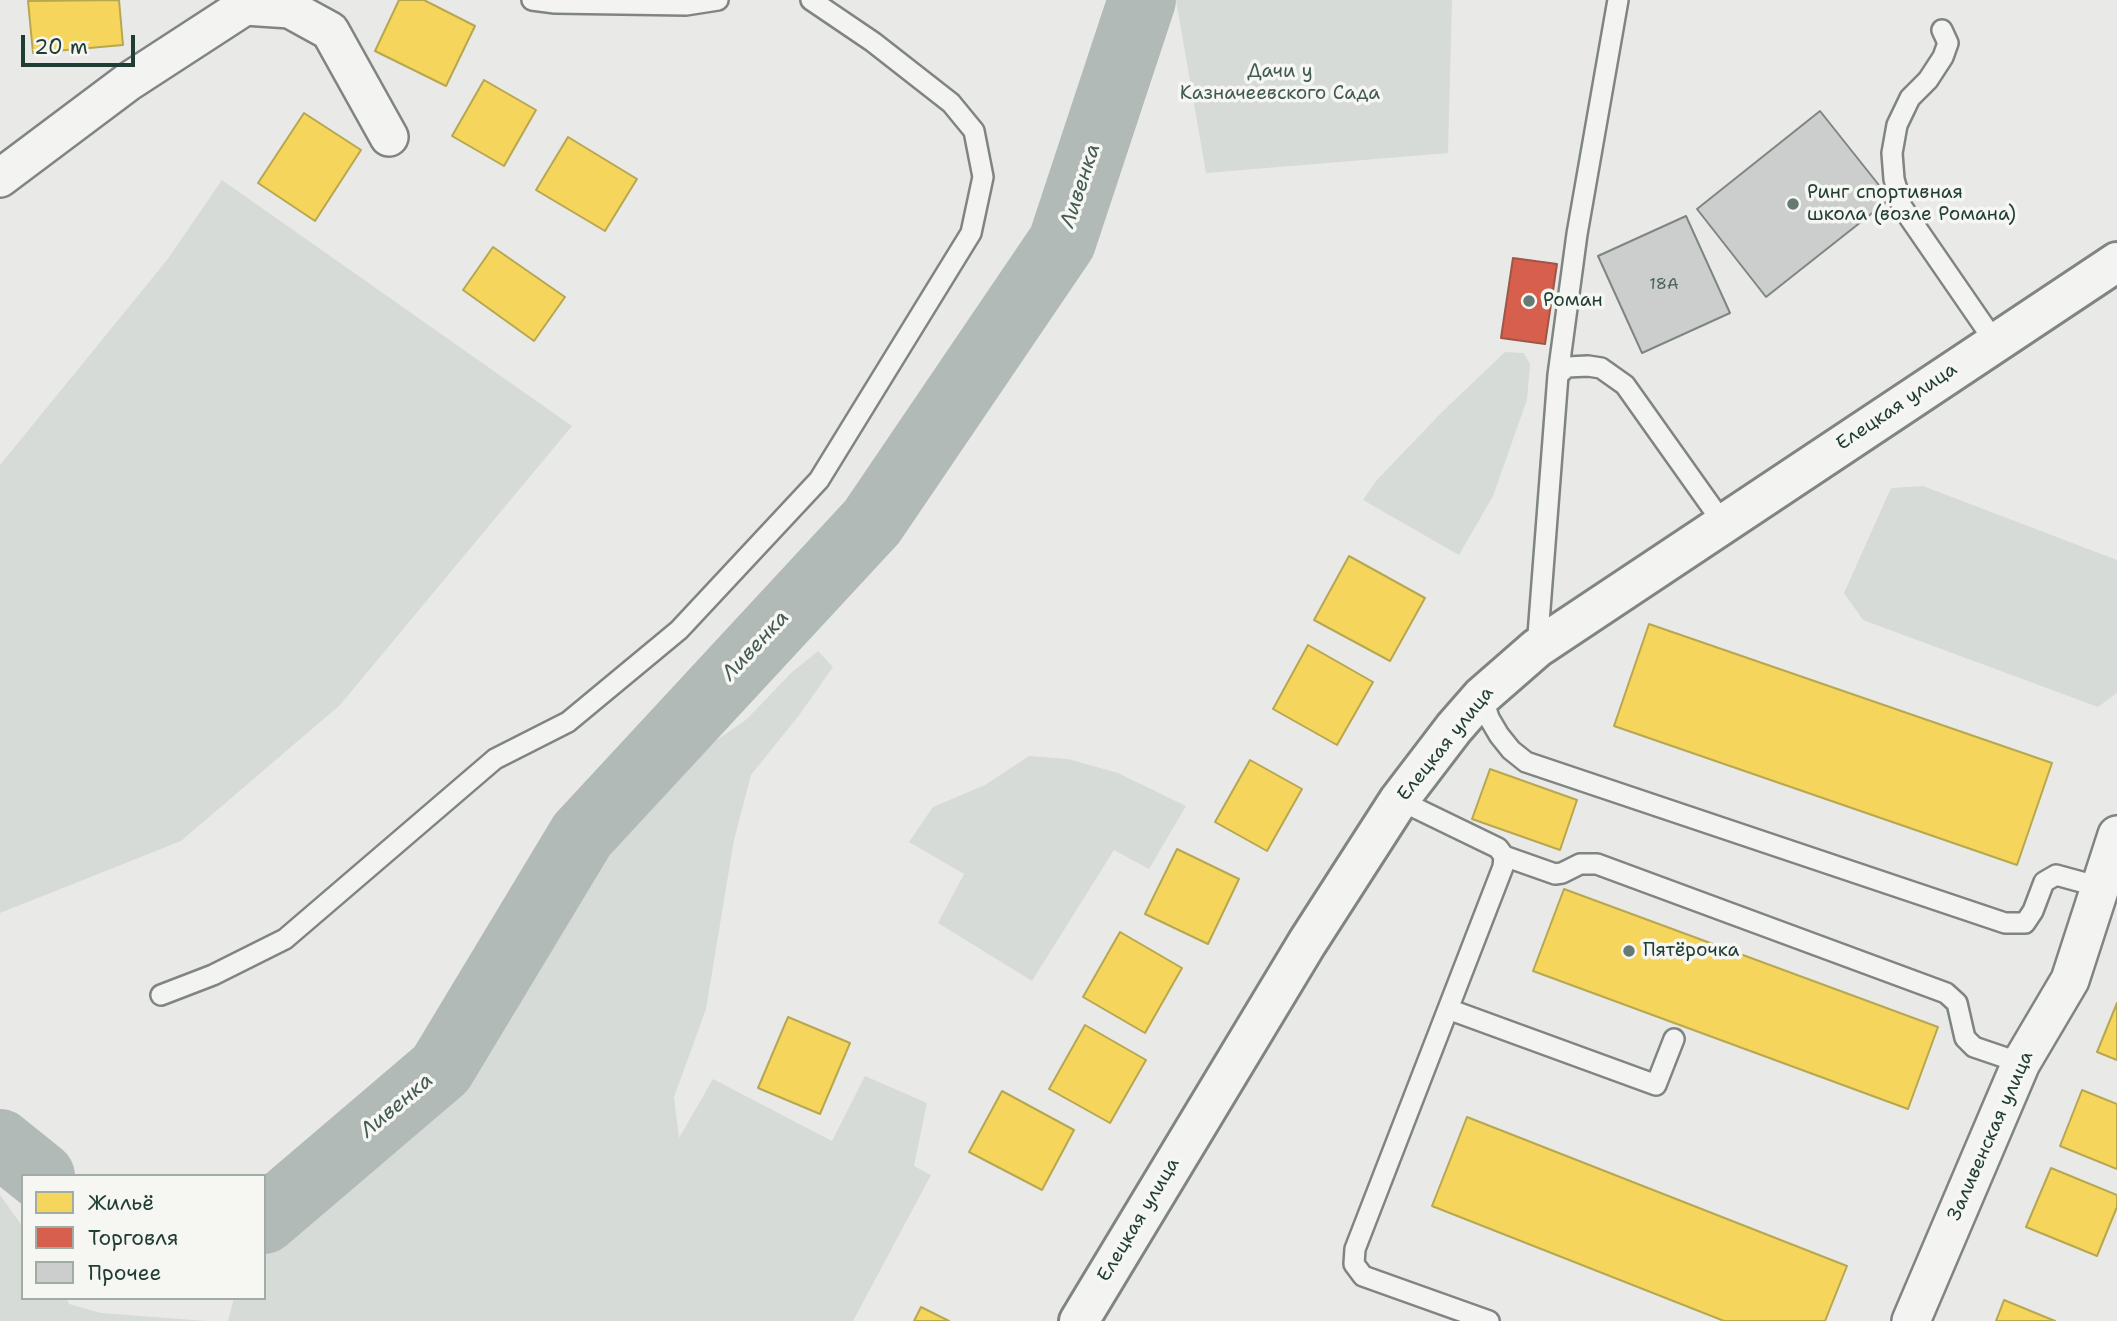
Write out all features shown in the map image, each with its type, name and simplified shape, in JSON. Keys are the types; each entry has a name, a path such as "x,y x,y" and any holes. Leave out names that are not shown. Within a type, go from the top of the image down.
{"street":[{"path":"0,178 128,82 245,6 303,5 330,31 389,137"},
{"name":"Елецкая улица","path":"1079,1321 1307,943 1399,800 1482,696 1537,648 2117,262"},
{"name":"Заливенская улица","path":"1911,1321 2021,1063 2070,980 2117,835"}],"lane":[{"path":"532,0 555,3 686,5 718,0"},
{"path":"161,995 213,975 285,939 495,759 568,722 679,630 819,480 971,233 983,177 974,131 951,103 873,42 811,0"},
{"path":"1537,648 1558,375 1577,234 1618,0"},
{"path":"1942,30 1948,43 1943,57 1928,80 1910,98 1897,125 1892,153 1894,179 1902,207 1995,342"},
{"path":"1558,375 1567,367 1588,366 1601,368 1625,385 1723,523"},
{"path":"1482,696 1489,718 1499,734 1511,750 1526,762 2005,923 2025,923 2033,911 2044,882 2056,875 2100,887"},
{"path":"1399,800 1498,848 1504,856 1555,874 1580,864 1597,864 1946,993 1957,1003 1965,1038 1974,1047 2021,1063"},
{"path":"1489,1321 1363,1276 1354,1264 1355,1249 1503,867 1504,856"},
{"path":"1448,1009 1656,1085 1674,1039"}],"green space":[{"name":"Дачи у Казначеевского Сада","path":"1176,0 1452,0 1448,153 1206,173"},
{"path":"222,180 572,426 340,705 181,841 0,913 0,465 167,260"},
{"path":"1505,352 1524,353 1530,364 1527,400 1493,496 1459,555 1363,500 1376,481 1442,412"},
{"path":"1923,486 2117,560 2117,693 2098,707 1863,620 1844,593 1891,488"},
{"path":"818,651 833,667 800,714 751,775 734,840 706,1009 674,1097 679,1138 713,1079 832,1141 865,1076 927,1103 914,1166 931,1175 853,1321 228,1321 233,1300 266,1300 266,1250 402,1120 458,1073 536,942 652,780 747,719 791,673"},
{"path":"1029,756 1068,759 1118,773 1186,806 1149,869 1114,850 1032,981 938,923 964,874 909,842 933,807 985,785"},
{"path":"0,1195 21,1224 21,1300 68,1300 69,1304 101,1313 207,1321 0,1321"}],"building: Жильё":[{"path":"119,0 123,45 33,53 28,1"},
{"path":"399,0 424,0 475,26 446,86 375,51"},
{"path":"484,80 536,110 504,166 452,136"},
{"path":"304,113 361,150 315,221 258,183"},
{"path":"568,137 637,179 605,231 536,190"},
{"path":"493,247 565,297 534,341 463,290"},
{"path":"1349,556 1425,598 1390,661 1314,620"},
{"path":"1649,624 2052,763 2017,865 1614,726"},
{"path":"1308,645 1373,682 1337,745 1273,709"},
{"path":"1250,760 1302,789 1267,851 1215,822"},
{"path":"1490,769 1577,800 1560,850 1472,819"},
{"path":"1177,849 1239,879 1208,944 1145,914"},
{"path":"1564,889 1938,1027 1908,1109 1533,971"},
{"path":"1120,932 1182,968 1145,1033 1083,997"},
{"path":"2117,1003 2117,1060 2097,1052"},
{"path":"788,1017 850,1043 820,1114 758,1088"},
{"path":"1085,1025 1146,1060 1110,1123 1049,1089"},
{"path":"2082,1090 2117,1104 2117,1169 2060,1146"},
{"path":"1002,1091 1074,1130 1042,1190 969,1152"},
{"path":"1467,1117 1847,1266 1825,1321 1724,1321 1432,1206"},
{"path":"2051,1168 2117,1195 2117,1207 2097,1256 2026,1227"},
{"path":"2004,1300 2055,1321 1996,1321"},
{"path":"921,1307 949,1321 914,1321"}],"building: Торговля":[{"name":"Роман","path":"1513,258 1557,264 1545,344 1501,338"}],"building: Прочее":[{"name":"Ринг спортивная школа (возле Романа)","path":"1820,111 1890,199 1766,297 1697,209"},
{"path":"1686,216 1730,313 1642,353 1598,256"}],"waterway":[{"name":"Ливенка","path":"266,1218 441,1069 582,835 872,522 1062,242 1142,0"},
{"name":"Ливенка","path":"0,1143 39,1174"}],"place":[{"name":"Ринг спортивная школа (возле Романа)","path":"1793,204"},
{"name":"Роман","path":"1529,301"},
{"name":"Пятёрочка","path":"1629,951"}]}
